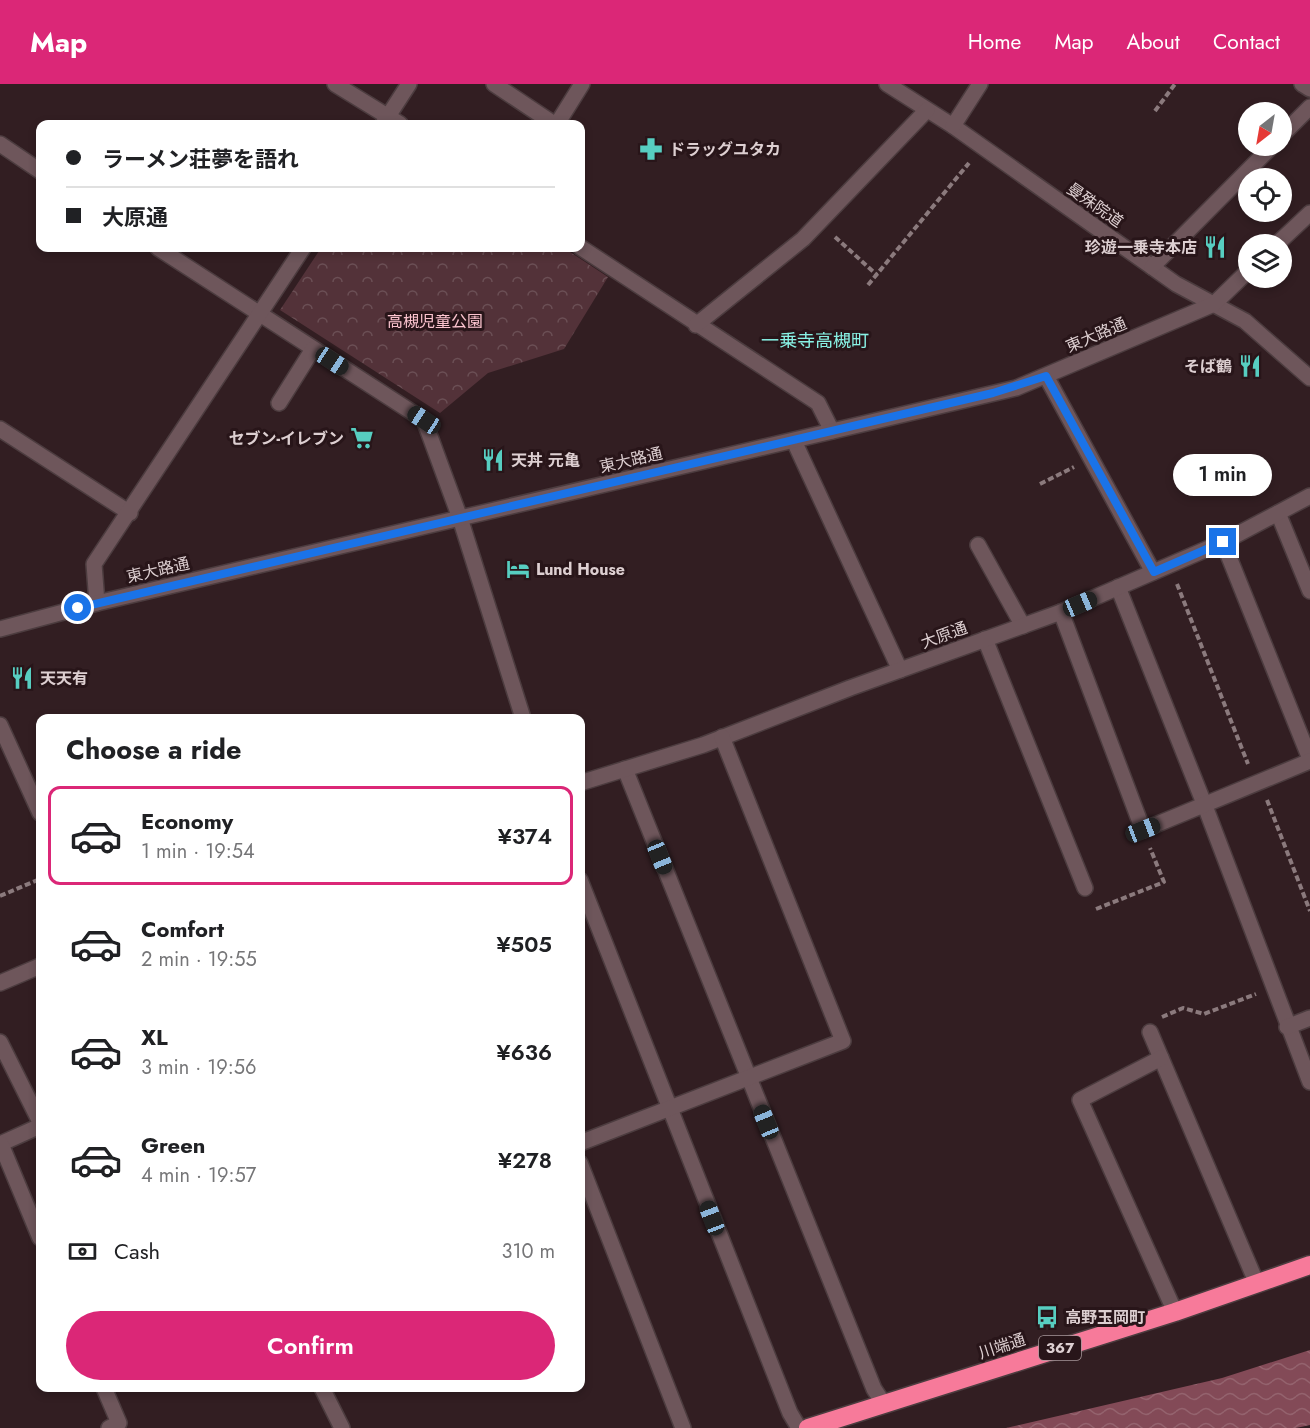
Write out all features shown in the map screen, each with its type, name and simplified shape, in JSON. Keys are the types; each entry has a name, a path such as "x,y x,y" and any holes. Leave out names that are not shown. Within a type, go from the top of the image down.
{"highway":[{"name":"川端通","path":"808,1428 1175,1312 1310,1265"}],"street":[{"path":"335,84 387,120"},
{"path":"391,120 409,84"},
{"path":"494,84 550,120"},
{"path":"559,120 582,84"},
{"name":"曼殊院道","path":"886,84 953,126 1176,284 1245,321 1310,378"},
{"path":"953,126 980,84"},
{"path":"1302,84 1310,89"},
{"path":"1292,125 1310,107"},
{"path":"696,325 758,278 819,222 927,110"},
{"path":"0,144 36,168"},
{"path":"1152,267 1262,156"},
{"path":"1287,234 1310,213"},
{"path":"585,250 818,403 832,431"},
{"path":"164,252 424,420 460,518 522,714"},
{"path":"97,603 94,564 130,513 300,252"},
{"name":"東大路通","path":"0,629 97,603 1016,388 1214,304 1238,281"},
{"path":"279,403 313,349"},
{"path":"1046,376 1154,572"},
{"path":"0,429 130,513"},
{"path":"794,441 900,670"},
{"name":"大原通","path":"585,781 722,737 1061,612 1223,542 1310,496"},
{"path":"1278,513 1310,591"},
{"path":"1061,612 1143,830 1205,806 1310,760 1223,542"},
{"path":"978,545 1023,626"},
{"path":"1118,587 1205,806 1287,1028 1310,1082"},
{"path":"985,639 1085,888"},
{"path":"0,725 4,745 36,805"},
{"path":"585,1141 843,1041 722,737"},
{"path":"625,769 874,1389 884,1404"},
{"path":"585,893 790,1413 799,1428"},
{"path":"0,983 36,968"},
{"path":"1287,1028 1310,1018"},
{"path":"1150,1032 1257,1284"},
{"path":"0,1042 36,1116"},
{"path":"1161,1058 1080,1100 1175,1312"},
{"path":"36,1126 0,1144 36,1229"},
{"path":"585,1176 683,1428"},
{"path":"106,1392 119,1423 109,1428"},
{"path":"324,1392 342,1428"}],"path":[{"path":"1155,111 1175,84"},
{"path":"868,285 982,147"},
{"path":"819,222 877,275"},
{"path":"1040,484 1091,459"},
{"path":"1170,565 1310,911"},
{"path":"1085,888 1096,909 1164,882 1143,830"},
{"path":"0,896 36,881"},
{"path":"1150,1032 1152,1022 1183,1008 1204,1014 1273,988"}],"green space":[{"name":"高槻児童公園","path":"318,252 570,252 608,277 564,349 488,373 440,413 280,310"}],"water":[{"path":"1310,1350 1310,1425 1296,1428 1006,1428 1222,1378"}],"place":[{"name":"ドラッグユタカ","path":"651,149"},
{"name":"珍遊一乗寺本店","path":"1215,247"},
{"name":"そば鶴","path":"1250,366"},
{"name":"セブン-イレブン","path":"362,438"},
{"name":"天丼 元亀","path":"493,460"},
{"name":"Lund House","path":"518,569"},
{"name":"天天有","path":"22,678"},
{"name":"高野玉岡町","path":"1047,1317"}],"district":[{"name":"一乗寺高槻町","path":"815,341"}],"route":[{"path":"78,608 1016,388 1046,376 1154,572 1223,542"}]}
